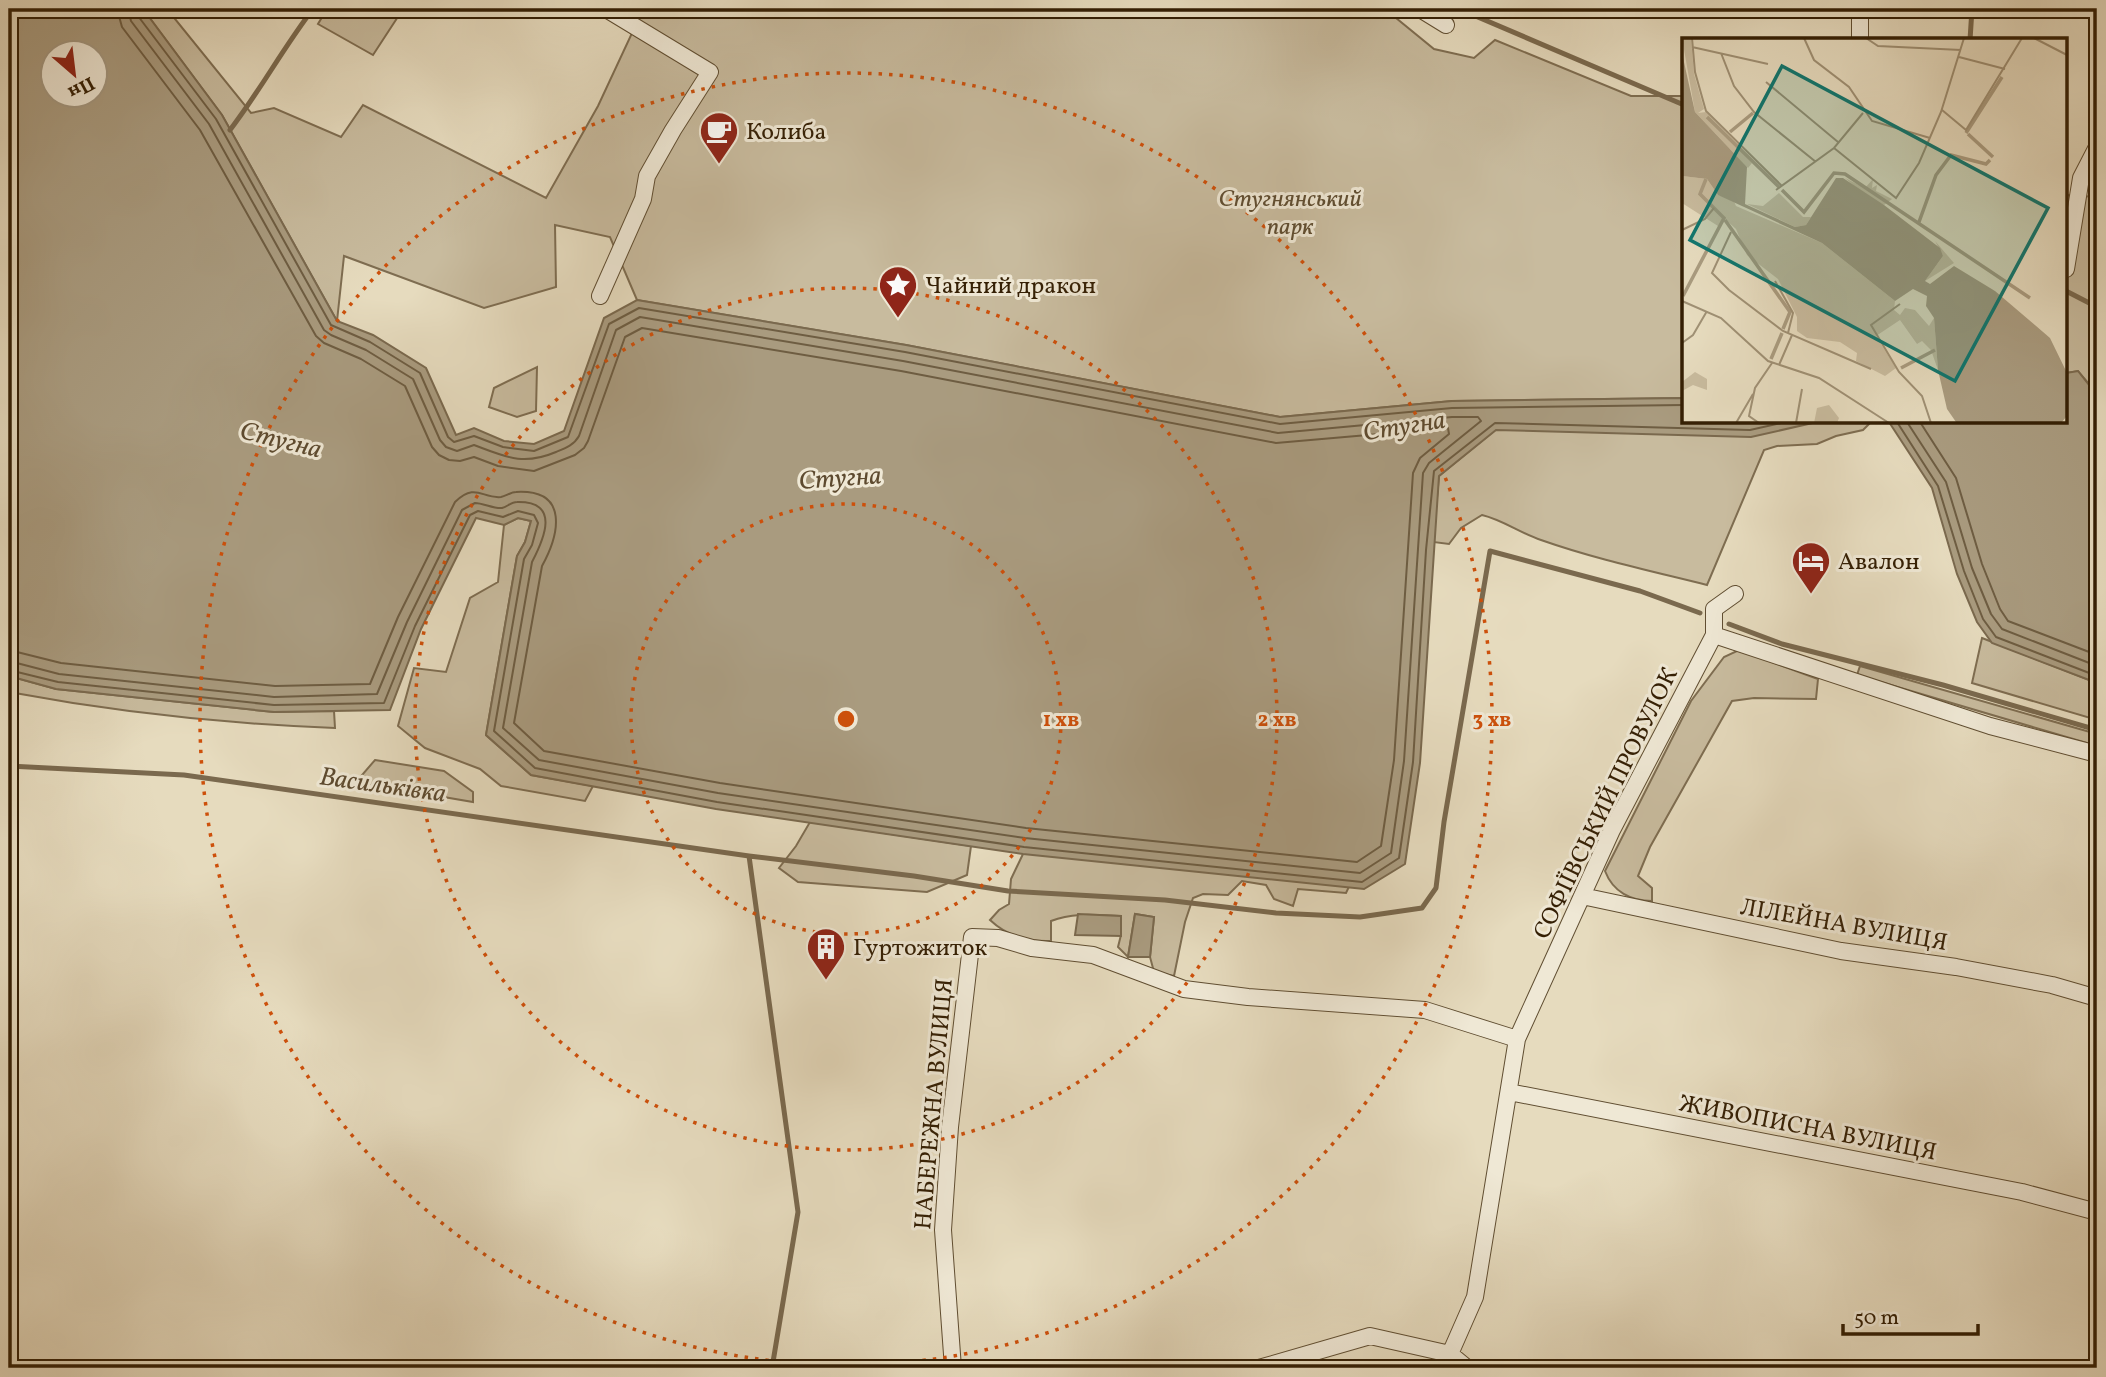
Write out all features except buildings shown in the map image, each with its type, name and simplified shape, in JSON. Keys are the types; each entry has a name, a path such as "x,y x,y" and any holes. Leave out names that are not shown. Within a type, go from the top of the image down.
{"street":[{"path":"600,296 643,199 648,176 666,141 710,72 606,9"},
{"path":"1420,9 1446,25"},
{"path":"1860,9 1860,38"},
{"path":"2068,257 2081,178 2097,147"},
{"name":"СОФІЇВСЬКИЙ ПРОВУЛОК","path":"1450,1354 1475,1297 1517,1039 1612,830 1714,635 1714,609 1735,594"},
{"path":"1714,635 1990,726 2097,754"},
{"name":"ЛІЛЕЙНА ВУЛИЦЯ","path":"1582,896 1841,950 2052,985 2097,998"},
{"name":"НАБЕРЕЖНА ВУЛИЦЯ","path":"953,1368 943,1230 950,1127 972,937 998,937 1032,948 1093,955 1184,989 1248,997 1425,1010 1517,1039"},
{"name":"ЖИВОПИСНА ВУЛИЦЯ","path":"1509,1092 2009,1190 2097,1212"},
{"path":"1259,1368 1370,1336 1450,1354 1467,1368"}],"green space":[{"name":"Стугнянський парк","path":"153,9 167,9 251,113 274,108 341,137 363,105 546,198 598,106 640,16 628,9 1385,9 1434,49 1474,58 1495,40 1631,96 1682,96 1682,398 1452,401 1280,417 906,345 637,300 610,237 555,225 556,287 484,308 344,256 337,321 222,115 146,13"},
{"path":"327,9 403,9 373,55 318,24"},
{"path":"2068,195 2097,197 2097,390 2094,390 2078,371 2068,373"},
{"path":"537,367 536,411 517,417 489,407 494,388"},
{"path":"1542,424 1869,424 1863,430 1836,436 1817,444 1777,446 1764,450 1707,585 1561,547 1482,515 1461,528 1449,544 1433,542 1439,476 1495,430"},
{"path":"518,518 531,521 525,542 517,556 486,735 531,775 593,786 585,801 501,786 480,769 425,748 398,726 414,668 446,672 470,598 498,582 504,525"},
{"path":"1982,638 2097,683 2097,720 1972,683"},
{"path":"1739,650 1818,679 1816,699 1754,698 1732,701 1650,847 1638,876 1652,888 1652,901 1630,897 1613,885 1605,871 1691,701 1724,657"},
{"path":"1860,666 2097,734 2097,746 1857,675"},
{"path":"9,676 56,689 274,712 334,711 335,728 253,724 90,706 9,692"},
{"path":"375,760 444,771 473,792 473,802 356,782"},
{"path":"810,822 971,846 967,875 927,892 798,882 779,868"},
{"path":"1139,844 1356,872 1346,893 1298,889 1293,906 1274,899 1266,885 1242,881 1228,895 1203,894 1193,898 1174,976 1154,972 1150,957 1154,917 1135,914 1128,957 1118,947 1121,935 1120,916 1077,915 1051,921 1051,941 1019,937 990,920 1009,904 1011,879 1023,854"}],"water":[{"name":"Стугна","path":"9,9 140,9 146,13 222,115 337,321 373,335 426,368 456,435 474,428 504,441 534,444 564,431 604,318 637,300 906,345 1280,417 1452,401 1682,398 1682,424 1808,424 1751,437 1496,430 1439,476 1420,763 1405,864 1364,889 1023,854 716,809 531,775 486,735 517,556 525,542 531,521 518,518 504,525 476,518 421,629 390,710 274,712 56,689 9,676"},
{"path":"2078,371 2093,390 2097,390 2097,683 1992,643 1977,622 1957,574 1932,488 1890,424 2068,424 2068,373"},
{"path":"1078,914 1121,916 1121,936 1075,935"},
{"path":"1135,914 1154,917 1150,957 1128,957"}],"waterway":[{"path":"230,130 313,9"},
{"path":"1459,9 1682,104"},
{"path":"1970,38 1972,9"},
{"path":"2068,292 2097,307"},
{"path":"9,766 184,775 1008,891 1165,900 1276,913 1360,917 1422,908 1436,888 1444,822 1490,551 1640,591 1700,613"},
{"path":"1729,624 1782,644 1943,685 2097,730"},
{"name":"Васильківка","path":"749,856 798,1212 772,1368"}],"place":[{"name":"Колиба","path":"719,165"},
{"name":"Чайний дракон","path":"898,319"},
{"name":"Авалон","path":"1811,595"},
{"name":"Гуртожиток","path":"826,981"}]}
